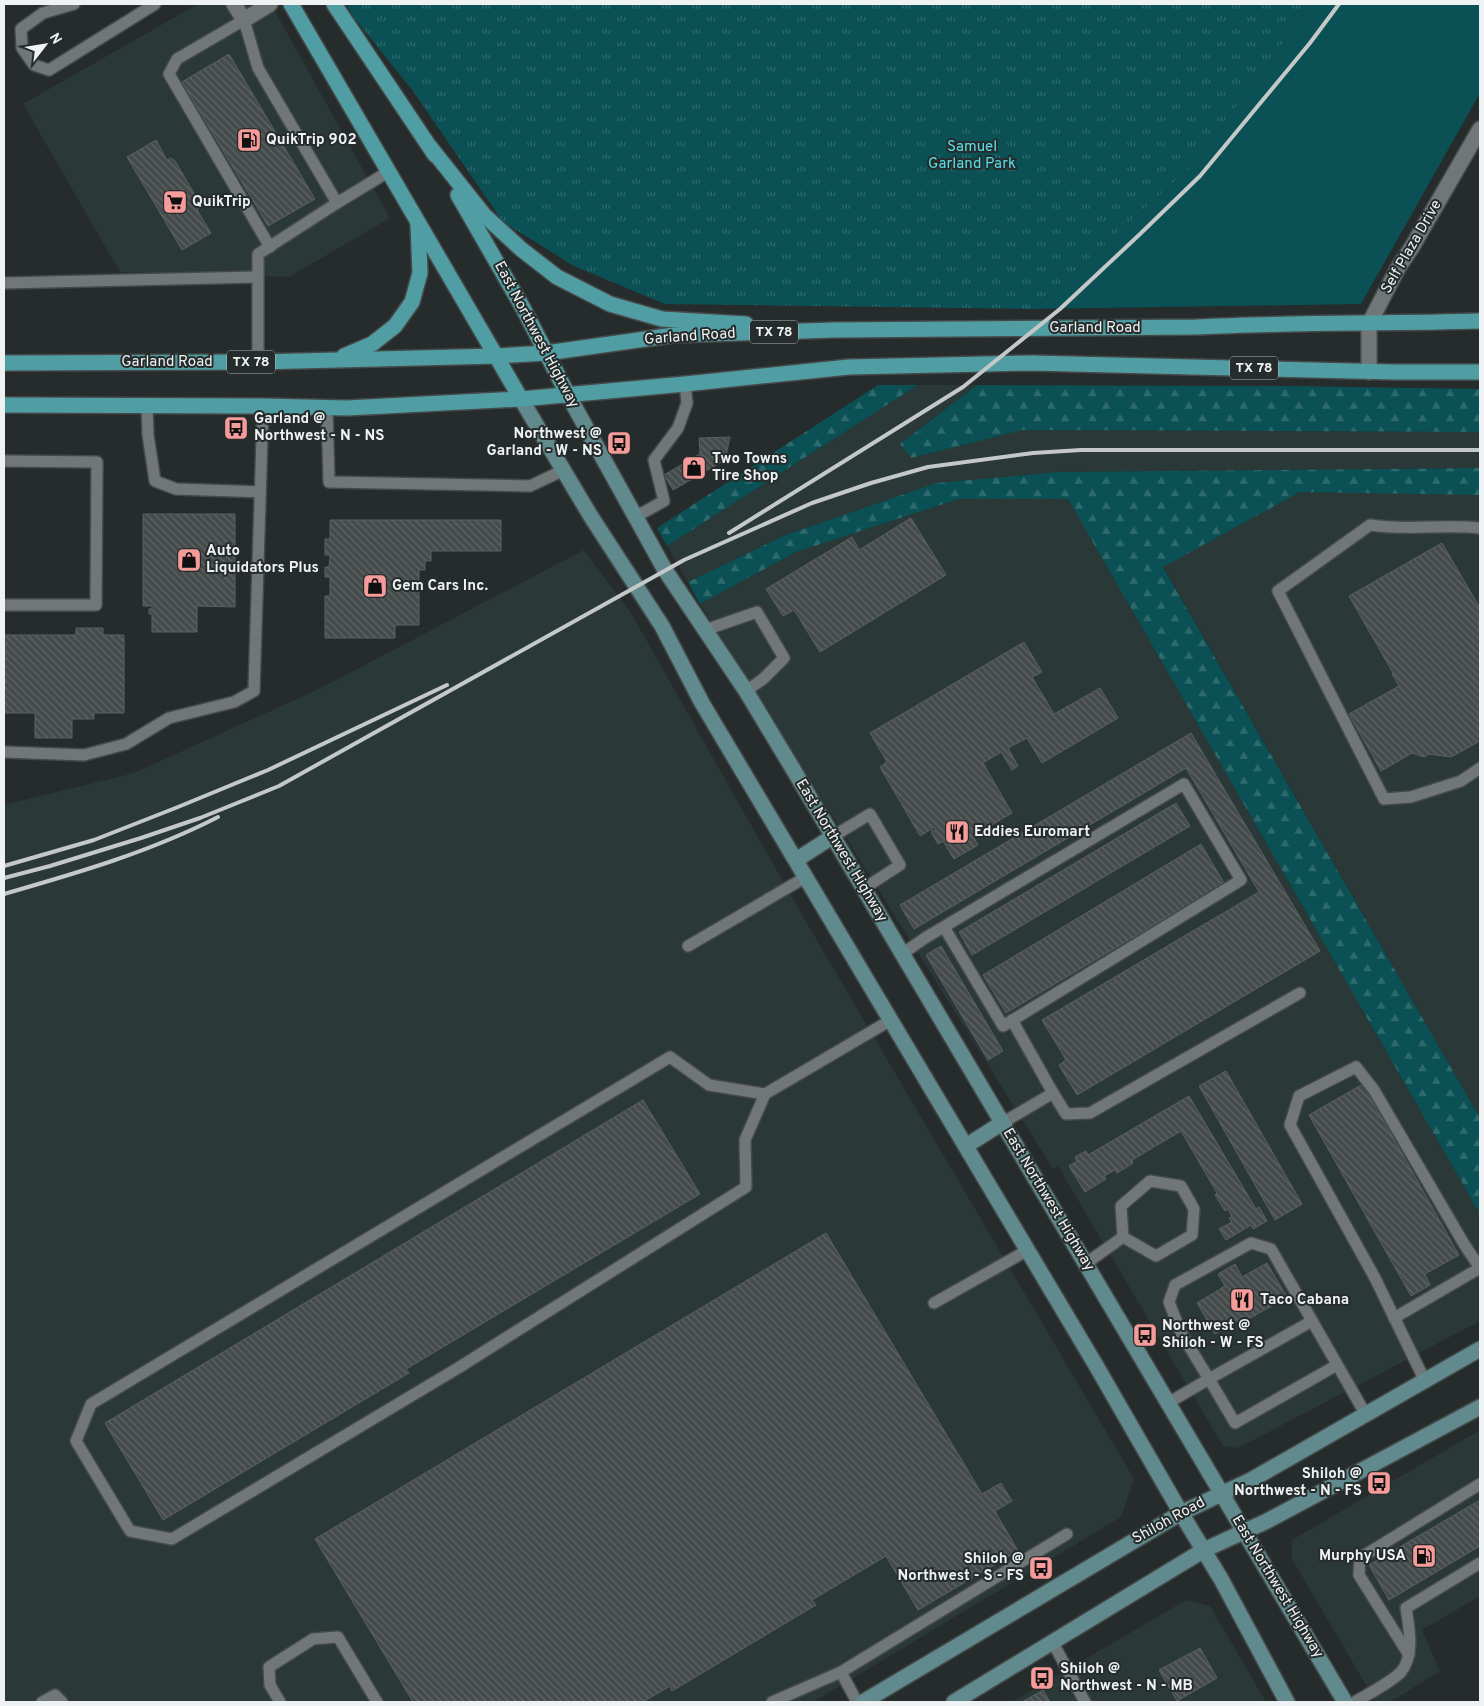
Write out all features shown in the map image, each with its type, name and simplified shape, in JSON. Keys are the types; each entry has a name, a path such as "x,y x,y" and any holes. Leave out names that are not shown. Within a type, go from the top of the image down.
{"main road":[{"path":"291,4 590,515 662,626 702,703 1028,1250 1204,1550 1287,1702"},
{"name":"East Northwest Highway","path":"334,4 430,147 523,308 568,395 665,570 746,691 1345,1702"},
{"path":"430,147 484,216 521,249 557,277 610,304 662,319 835,330"},
{"path":"338,359 372,344 395,326 412,302 420,274 418,223"},
{"path":"1438,322 1480,310"},
{"name":"TX 78","path":"1438,322 1480,321"},
{"name":"Garland Road","path":"4,363 258,362 497,356 546,353 674,335 835,330 1196,328 1253,324 1438,322"},
{"name":"TX 78","path":"4,405 327,408 521,399 849,367 1032,363 1369,372 1480,372"},
{"path":"796,860 832,838"},
{"path":"966,1146 1002,1123"},
{"name":"Shiloh Road","path":"863,1702 1181,1513 1251,1480 1480,1349"},
{"path":"954,1702 1204,1550 1267,1521 1479,1411"}],"street":[{"path":"234,4 244,20 270,4"},
{"name":"Self Plaza Drive","path":"1369,372 1369,324 1398,268 1480,129"}],"lane":[{"path":"74,4 43,13 21,29 22,48 34,65 49,70 155,4"},
{"path":"270,247 169,74 177,59 244,20 258,68 337,203"},
{"path":"258,362 258,254 388,172"},
{"path":"4,283 258,277"},
{"path":"635,517 664,500 654,460 678,428 687,403 685,384"},
{"path":"147,406 148,436 155,481 176,489 260,492"},
{"path":"4,752 84,755 126,744 169,718 234,702 254,691 262,406"},
{"path":"327,408 329,482 530,486 564,470"},
{"path":"4,461 97,462 96,605 4,605"},
{"path":"1480,528 1462,526 1385,527 1370,525 1278,592 1384,800 1411,797 1461,781 1480,768"},
{"path":"705,630 757,612 784,658 763,679 746,691"},
{"path":"902,954 944,927 1184,784 1241,880 1003,1026 944,927"},
{"path":"832,838 870,814 900,865 863,889"},
{"path":"688,946 806,877"},
{"path":"1012,1020 1066,1114 1090,1113 1300,993"},
{"path":"765,1094 709,1085 670,1057 91,1404 76,1441 130,1531 172,1539 458,1368 746,1187 745,1140 765,1094 891,1020"},
{"path":"1394,1318 1480,1268 1374,1090 1356,1067 1299,1096 1290,1125 1375,1278 1394,1318 1425,1381"},
{"path":"1002,1123 1053,1093"},
{"path":"1150,1181 1181,1186 1194,1208 1192,1236 1156,1256 1123,1237 1121,1206 1150,1181"},
{"path":"1085,1264 1123,1237"},
{"path":"1337,1365 1236,1422 1181,1333 1169,1302 1175,1285 1251,1243 1271,1250 1366,1415"},
{"path":"934,1303 1028,1250"},
{"path":"1168,1403 1312,1320"},
{"path":"1409,1655 1359,1575 1360,1558 1480,1484"},
{"path":"772,1702 841,1672 1067,1534"},
{"path":"1355,1702 1401,1672 1409,1655 1410,1632 1406,1608 1480,1563"},
{"path":"280,1702 270,1685 269,1667 313,1639 338,1637 377,1702"},
{"path":"1053,1643 1085,1702"},
{"path":"841,1672 858,1702"},
{"path":"42,1702 55,1695 62,1702"}],"shaded area":[{"path":"198,4 271,4 390,218 289,277 120,272 23,104"},
{"path":"918,385 977,385 900,444 911,458 1023,430 1480,432 1480,468 1058,472 936,483 783,536 688,582 667,546"},
{"path":"1300,492 1480,492 1480,1118 1163,566"},
{"path":"959,499 1068,499 1480,1214 1480,1321 1238,1448 1223,1446 1058,1166 1053,1169 700,604 796,552"},
{"path":"584,550 631,613 802,915 1134,1479 1121,1517 813,1702 4,1702 4,805 134,773 319,689"},
{"path":"1480,1430 1480,1596 1422,1630 1440,1671 1390,1702 1376,1702 1292,1559 1292,1540"},
{"path":"1186,1600 1210,1606 1266,1702 1012,1702"}],"green space":[{"name":"Samuel Garland Park","path":"346,4 1311,4 1195,163 1033,309 665,304 574,266 503,222 413,91 355,19"},
{"path":"1311,4 1480,4 1480,93 1361,304 1033,309 1195,163"},
{"path":"878,385 918,385 667,546 657,528"},
{"path":"977,385 1480,389 1480,432 1023,430 911,458 900,444"},
{"path":"1480,468 1480,495 1300,492 1163,567 1480,1118 1480,1214 1068,499 959,499 796,552 700,604 688,582 783,536 936,483 1058,472"}],"building":[{"name":"QuikTrip 902","path":"229,54 315,199 268,226 182,82"},
{"name":"QuikTrip","path":"156,140 167,160 171,158 175,161 195,195 200,208 197,210 211,233 182,250 127,157"},
{"name":"Two Towns Tire Shop","path":"730,437 725,460 673,490 664,475 700,454 699,438"},
{"name":"Auto Liquidators Plus","path":"143,514 235,514 235,607 197,606 197,632 152,632 152,614 149,614 149,609 152,609 152,606 143,606"},
{"path":"911,518 946,575 820,652 794,610 783,616 766,589 852,537 859,550"},
{"name":"Gem Cars Inc.","path":"330,520 501,520 501,551 431,551 431,561 425,561 425,570 419,570 419,625 395,625 395,638 325,638 325,596 330,596 330,577 325,577 325,567 329,567 330,555 325,555 325,539 330,539"},
{"path":"1442,543 1480,608 1480,741 1451,757 1429,754 1424,757 1412,753 1381,771 1349,714 1399,686 1349,596"},
{"path":"76,628 103,628 103,635 124,635 124,713 94,713 94,719 72,719 72,738 35,738 35,713 4,713 4,635 76,635"},
{"path":"1024,642 1042,672 1032,677 1054,714 1100,688 1118,718 1042,763 1027,738 1008,748 1018,766 1012,770 1001,752 983,763 1012,813 973,836 978,845 954,859 943,841 938,844 931,832 936,829 935,827 920,836 880,767 887,762 870,733"},
{"path":"1191,733 1320,951 1077,1095 1059,1065 1066,1060 1042,1020 1259,892 1186,768 914,929 900,905"},
{"path":"1176,803 1190,826 972,955 959,932"},
{"path":"1201,844 1224,883 1006,1013 983,975"},
{"path":"941,946 1003,1051 988,1060 926,955"},
{"path":"1226,1071 1302,1204 1275,1220 1199,1086"},
{"path":"1363,1084 1459,1255 1425,1274 1430,1285 1411,1296 1309,1115"},
{"path":"1189,1096 1256,1209 1259,1207 1267,1221 1253,1229 1251,1225 1226,1240 1219,1229 1232,1222 1229,1218 1232,1217 1228,1209 1225,1211 1215,1195 1217,1193 1181,1131 1132,1160 1133,1163 1117,1173 1115,1170 1104,1176 1106,1179 1085,1192 1069,1166 1077,1161 1075,1157 1086,1151 1088,1155"},
{"path":"643,1100 700,1194 406,1369 409,1373 163,1520 105,1423"},
{"path":"826,1233 982,1494 1001,1483 1012,1501 995,1511 1018,1551 918,1610 886,1556 812,1600 816,1605 672,1691 670,1686 643,1702 413,1702 315,1539"},
{"name":"Taco Cabana","path":"1267,1263 1287,1297 1247,1320 1245,1316 1215,1334 1197,1303 1225,1286 1218,1274 1235,1264 1242,1277"},
{"name":"Murphy USA","path":"1480,1500 1480,1546 1389,1600 1369,1565"},
{"path":"1200,1648 1217,1678 1177,1701 1159,1670"},
{"path":"1043,1690 1050,1702 1022,1702"}],"railway":[{"path":"729,533 963,387 1060,309 1200,176 1310,43 1339,4"},
{"path":"4,878 141,838 200,818 279,786 684,560 812,503 871,483 928,467 1033,453 1081,450 1480,450"},
{"path":"4,866 94,840 178,807 268,770 447,685"},
{"path":"4,894 86,870 140,851 218,817"}],"place":[{"name":"QuikTrip 902","path":"249,140"},
{"name":"QuikTrip","path":"175,202"},
{"name":"Garland @ Northwest - N - NS","path":"236,428"},
{"name":"Northwest @ Garland - W - NS","path":"619,443"},
{"name":"Two Towns Tire Shop","path":"694,468"},
{"name":"Auto Liquidators Plus","path":"189,560"},
{"name":"Gem Cars Inc.","path":"375,586"},
{"name":"Eddies Euromart","path":"957,832"},
{"name":"Taco Cabana","path":"1242,1300"},
{"name":"Northwest @ Shiloh - W - FS","path":"1145,1335"},
{"name":"Shiloh @ Northwest - N - FS","path":"1379,1483"},
{"name":"Murphy USA","path":"1424,1556"},
{"name":"Shiloh @ Northwest - S - FS","path":"1041,1568"},
{"name":"Shiloh @ Northwest - N - MB","path":"1042,1678"}]}
